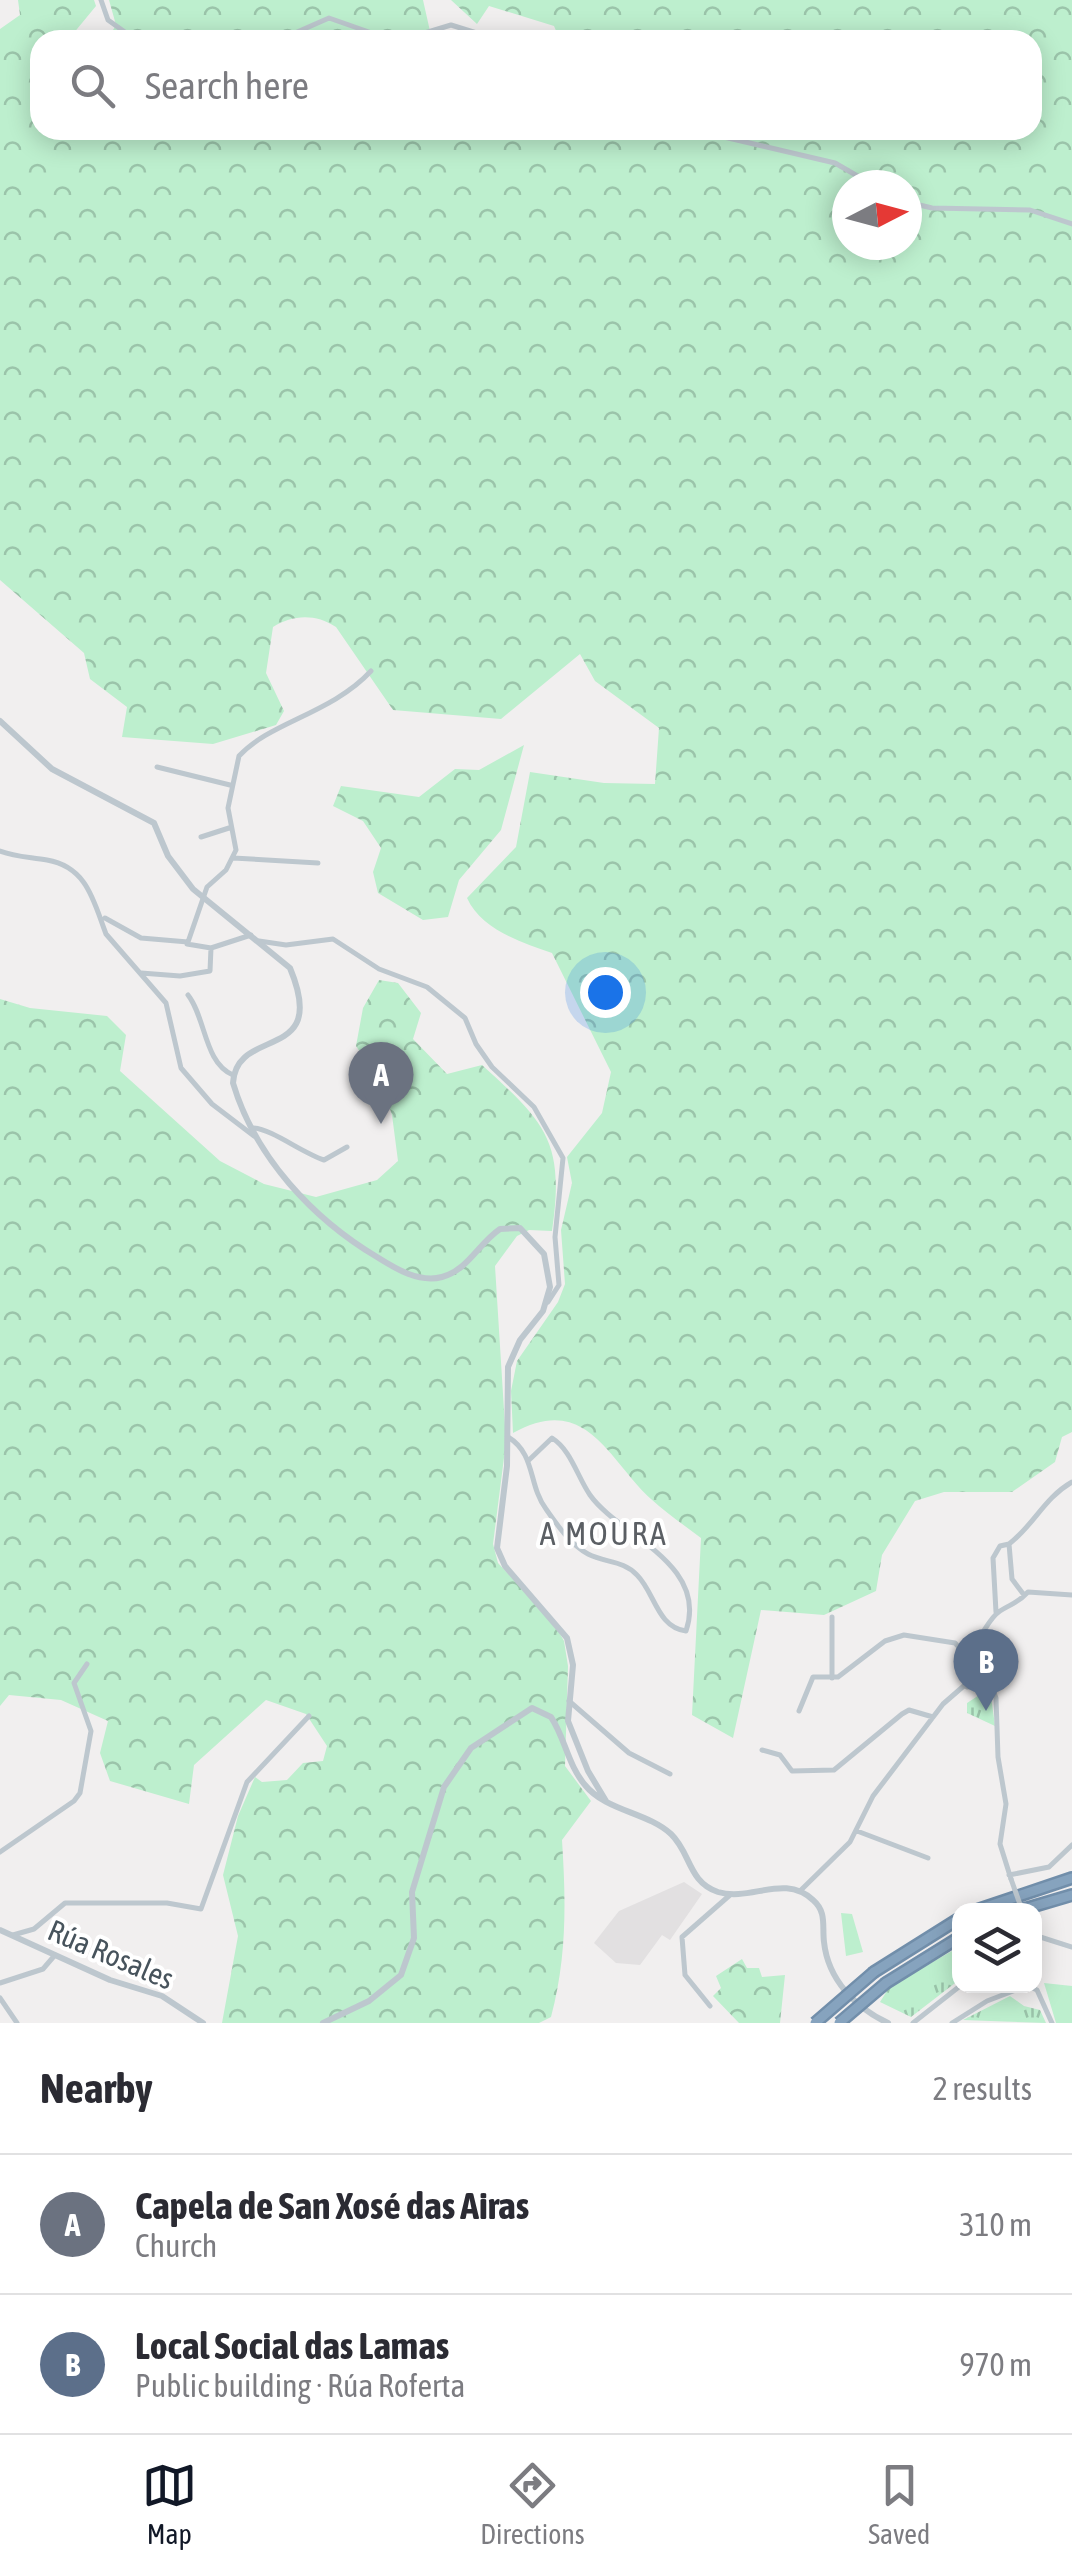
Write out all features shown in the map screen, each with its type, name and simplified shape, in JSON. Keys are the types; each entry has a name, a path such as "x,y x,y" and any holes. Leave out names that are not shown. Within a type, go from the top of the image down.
{"highway":[{"path":"998,1903 1072,1878"},
{"path":"1042,1904 1072,1895"},
{"path":"815,2023 874,1972 952,1923"},
{"path":"839,2023 886,1983 952,1942"}],"street":[{"path":"101,0 108,20 122,30"},
{"path":"302,30 329,18 363,30"},
{"path":"433,30 451,25 467,30"},
{"path":"738,140 835,162 848,170"},
{"path":"922,206 1030,210 1072,224"},
{"path":"186,944 209,884 233,858 236,843 229,828 230,785 236,760 245,749 322,710 371,671"},
{"path":"0,722 52,770 154,823 175,868 202,899 290,968 297,1018 289,1036 246,1054 233,1075 236,1094 255,1132 286,1179 343,1236 420,1278 437,1278 458,1271 486,1238 500,1230 520,1228 544,1254 549,1270 548,1302"},
{"path":"157,767 230,785"},
{"path":"201,838 229,828"},
{"path":"0,851 54,862 75,871 105,918 141,938 212,948 251,936"},
{"path":"233,858 318,863"},
{"path":"105,918 106,934 169,1008 181,1068 227,1118 255,1132 264,1129 294,1149 324,1160 348,1147"},
{"path":"259,941 286,945 333,939 379,969 427,987 466,1018 476,1044 500,1076 534,1108 563,1158 555,1237 559,1285 508,1367 508,1437 497,1548 506,1566 567,1638 573,1665 569,1701 575,1743 606,1800"},
{"path":"141,973 180,976 210,972 212,948"},
{"path":"188,995 201,1013 212,1053 224,1071 233,1075"},
{"path":"508,1437 529,1460 532,1488 568,1538 590,1555 612,1559 633,1571 670,1626 686,1631 690,1620 686,1597 671,1567 649,1543 592,1498 562,1444 552,1438 529,1460"},
{"path":"996,1615 993,1558 1000,1546 1009,1544 1032,1524 1047,1499 1072,1482"},
{"path":"1009,1544 1012,1579 1024,1595"},
{"path":"801,1890 857,1831 873,1796 932,1717 960,1691 976,1660 976,1644 996,1615 1024,1595 1072,1595"},
{"path":"832,1617 832,1678"},
{"path":"799,1711 810,1680 832,1678 896,1637 947,1641 965,1648 976,1660 996,1698 998,1757 1006,1804 1000,1844 1019,1903"},
{"path":"965,1648 976,1644"},
{"path":"0,1852 74,1801 80,1792 91,1731 74,1683 87,1664"},
{"path":"960,1691 988,1684"},
{"path":"569,1701 629,1754 670,1774"},
{"path":"322,2023 369,2001 401,1975 412,1951 412,1892 444,1788 471,1748 498,1734 521,1711 537,1708 550,1717 574,1771 588,1789 670,1833 698,1880 730,1894 776,1888 801,1890 823,1913 824,1945 837,1978 860,2008 888,2023"},
{"path":"762,1750 780,1755 792,1771 834,1770 909,1710 932,1717"},
{"path":"12,1935 34,1929 65,1904 167,1904 199,1910 247,1782 309,1716"},
{"path":"857,1831 928,1858"},
{"path":"1010,1877 1049,1866 1072,1845"},
{"path":"717,1906 720,1892"},
{"path":"710,2006 702,1991 685,1976 680,1948 689,1927 730,1894"},
{"name":"Rúa Rosales","path":"0,1930 110,1980 162,1996 203,2023"},
{"path":"1042,1938 1072,1947"},
{"path":"0,1984 42,1969 54,1956"},
{"path":"913,2023 952,1992"},
{"path":"952,2023 1003,1993"},
{"path":"1038,1993 1052,2023"},
{"path":"0,1998 17,2023"}],"shaded area":[{"path":"684,1882 702,1894 670,1940 662,1935 640,1965 616,1963 594,1943 619,1911"}],"green space":[{"path":"18,0 94,0 96,6 76,30 30,30 30,140 1042,140 1042,30 556,30 554,26 489,6 477,24 451,0 1072,0 1072,1432 1062,1437 1055,1462 1012,1492 944,1492 915,1501 882,1555 876,1591 824,1615 761,1610 733,1738 692,1715 701,1538 651,1499 608,1450 577,1425 559,1420 538,1422 513,1433 511,1391 517,1361 558,1302 565,1284 561,1230 572,1183 567,1157 602,1113 611,1072 552,953 492,926 467,898 516,847 530,772 604,783 655,784 659,728 595,681 580,654 501,719 393,710 336,627 304,617 273,627 266,673 284,711 276,725 213,744 122,737 127,707 90,679 84,653 0,580 0,29 20,15"},
{"path":"109,0 423,0 430,30 113,30 116,25"},
{"path":"524,745 501,830 459,880 448,917 423,920 378,893 373,872 381,848 363,821 333,806 341,786 419,797 455,769 479,770"},
{"path":"379,980 398,983 421,1013 413,1039 447,1074 482,1065 522,1103 546,1136 556,1176 552,1231 529,1230 517,1236 495,1266 506,1442 493,1544 498,1563 552,1620 564,1641 568,1666 565,1766 591,1801 562,1840 563,1951 551,2017 539,2023 222,2023 238,1936 223,1875 238,1816 255,1777 262,1782 287,1780 303,1763 323,1761 327,1746 306,1714 266,1700 194,1765 189,1804 110,1781 100,1753 108,1721 61,1700 9,1695 0,1706 0,999 30,1008 107,1016 126,1035 120,1071 220,1161 264,1184 316,1197 377,1180 398,1161 392,1115 382,1085 356,1046 363,1008"},
{"path":"990,1688 995,1726 967,1713 967,1703"},
{"path":"841,1913 852,1914 863,1952 846,1956"},
{"path":"952,1951 952,1985 911,2017 880,2002 890,1986"},
{"path":"742,1959 747,1968 759,1968 762,1977 785,1975 780,2023 739,2023 713,1996 721,1988 716,1976"},
{"path":"1044,1983 1072,1986 1072,2023 1056,2023"},
{"path":"1010,1996 1024,2006 1040,2010 1046,2023 963,2020"}],"place":[{"name":"Capela de San Xosé das Airas","path":"381,1124"},
{"name":"Local Social das Lamas","path":"986,1711"}],"district":[{"name":"A MOURA","path":"604,1533"}]}
